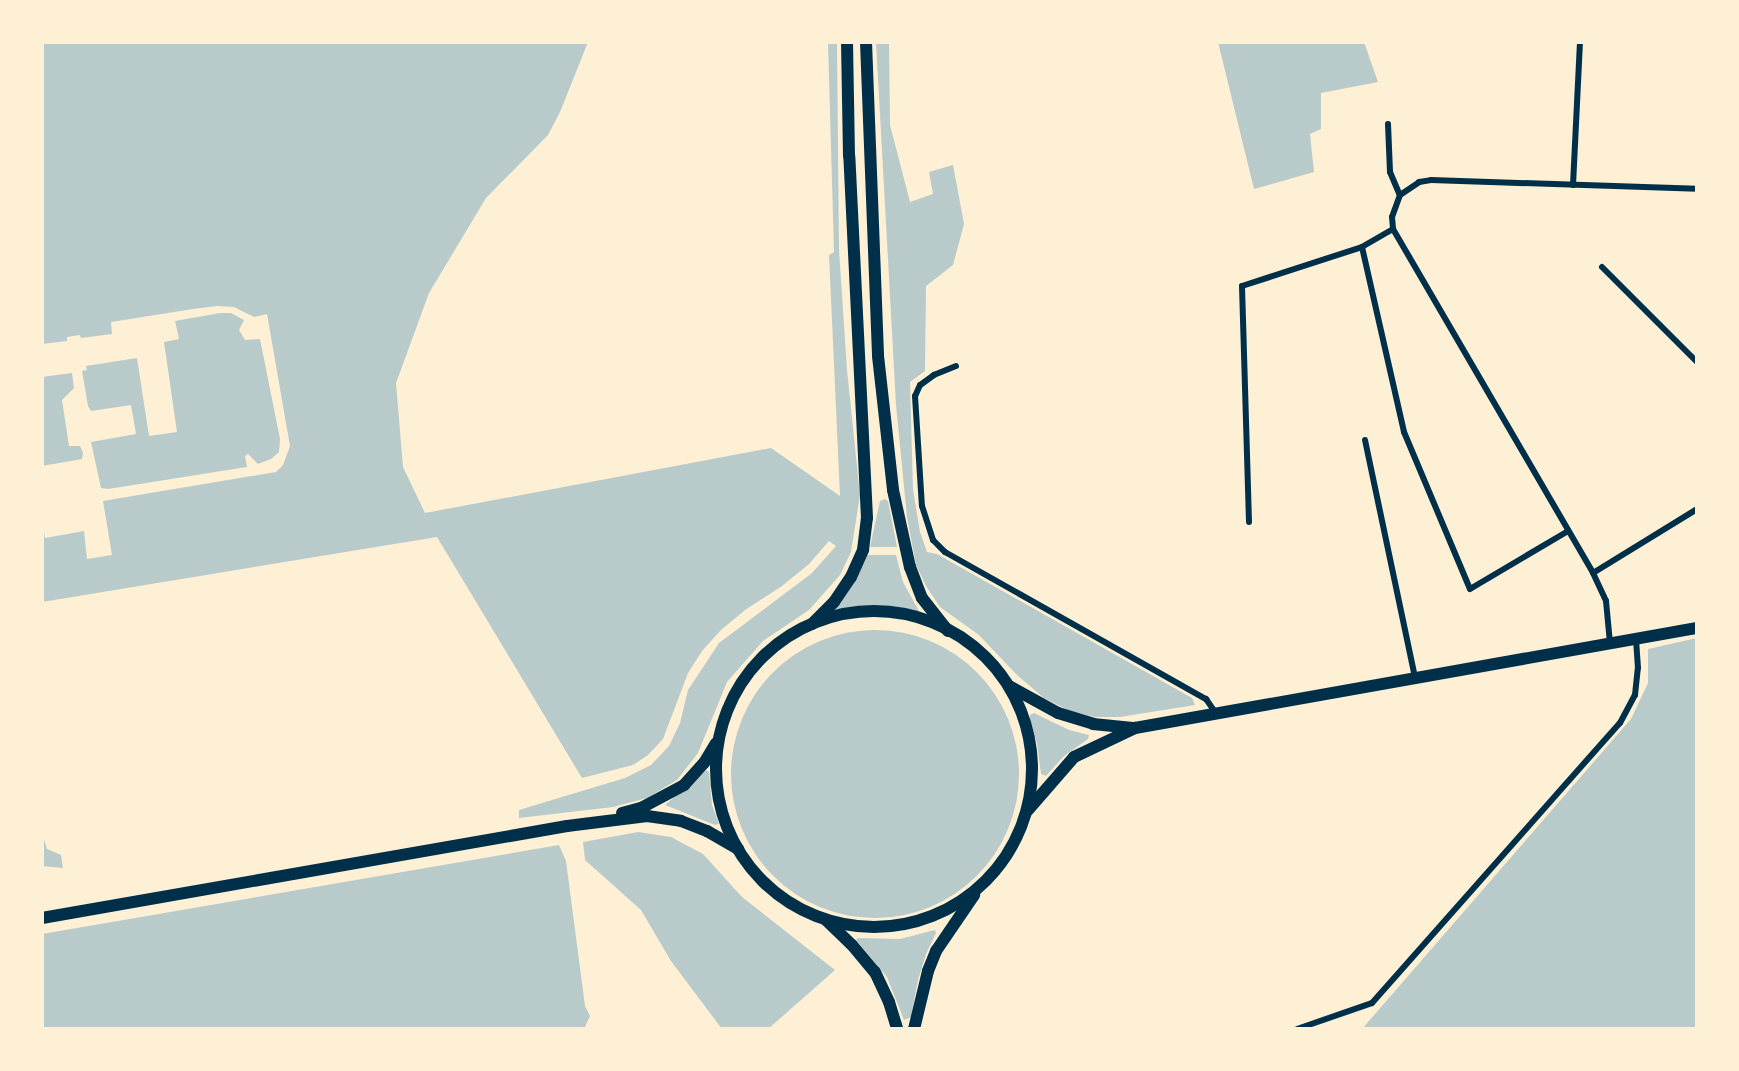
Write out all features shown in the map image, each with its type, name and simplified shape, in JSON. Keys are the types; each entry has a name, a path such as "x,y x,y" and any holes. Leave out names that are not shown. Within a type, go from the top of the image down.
{"main road":[{"path":"812,624 834,602 851,577 863,550 867,518 849,156 846,42"},
{"path":"866,42 877,344 893,490 910,567 922,597 948,631"},
{"path":"897,1029 889,1002 875,972 852,945 826,921 776,893 750,867 725,822 717,786 719,738 727,711 742,683 762,658 786,639 812,624 842,615 873,612 903,614 935,624 963,639 990,661 1008,685 1022,713 1031,743 1033,771 1027,811 1018,837 1000,866 981,887 936,951 928,970 914,1029"},
{"path":"1027,811 1074,757 1135,728 1697,628"},
{"path":"1008,685 1058,713 1093,724 1135,728"},
{"path":"586,823 640,808 684,785 704,763 719,738"},
{"path":"42,918 586,823 646,816 681,821 708,831 738,849"},
{"path":"826,921 875,927 898,926 925,919 953,906 981,887"}],"street":[{"path":"1573,185 1580,42"},
{"path":"1388,124 1390,172 1400,195"},
{"path":"1610,643 1606,601 1593,573 1394,229 1392,217 1400,195 1419,182 1431,180 1697,189"},
{"path":"1249,522 1242,286 1362,247 1394,229"},
{"path":"1362,247 1404,432 1470,589 1568,531"},
{"path":"1602,267 1697,362"},
{"path":"956,366 934,375 920,385 915,396 922,506 933,540 945,552 1206,699 1215,712"},
{"path":"1365,440 1415,678"},
{"path":"1593,573 1697,509"},
{"path":"1297,1029 1372,1003 1620,723 1635,695 1638,668 1636,639"}],"shaded area":[{"path":"42,42 588,42 560,112 548,135 486,198 429,293 396,383 403,467 425,513 771,448 840,496 829,255 834,252 828,42 837,42 839,250 847,370 860,495 851,552 840,575 809,610 763,641 727,682 698,753 677,780 647,798 613,807 519,818 519,810 625,778 651,765 669,746 680,723 688,690 719,643 812,573 836,546 829,541 809,564 782,586 745,610 721,630 702,651 688,673 663,739 648,755 633,765 582,778 437,537 42,602 42,520 45,538 84,531 87,559 112,555 103,501 276,472 283,465 290,446 267,314 254,317 234,307 217,306 193,309 111,322 112,334 81,338 80,335 67,337 67,341 42,344"},
{"path":"876,42 889,42 890,125 910,202 933,194 929,172 953,165 964,224 953,265 926,286 925,371 910,382 913,490 920,532 927,552 937,554 1192,698 1195,705 1120,717 1095,717 1070,711 1044,698 1017,675 979,635 940,607 926,586 916,565 907,517 896,405"},
{"path":"1218,42 1364,42 1378,82 1321,93 1321,129 1310,134 1314,172 1254,189"},
{"path":"231,313 244,320 239,330 245,340 260,339 280,439 279,452 271,459 258,464 248,454 245,456 247,467 108,489 101,488 91,442 136,434 131,405 91,411 88,406 82,371 87,370 86,366 137,358 149,436 177,432 164,342 179,339 175,321"},
{"path":"72,373 74,388 62,400 69,446 80,446 83,453 82,459 42,466 42,377"},
{"path":"885,499 888,501 897,547 870,547 880,501"},
{"path":"866,555 896,555 903,582 920,613 880,609 834,612 833,609"},
{"path":"875,630 903,633 930,641 955,654 977,672 995,694 1008,719 1016,746 1019,774 1016,802 1008,829 995,854 977,876 955,894 930,907 903,915 875,918 847,915 820,907 795,894 773,876 755,854 742,829 734,802 731,774 734,746 742,719 755,694 773,672 795,654 820,641 847,633"},
{"path":"1697,638 1697,1029 1362,1029 1631,719 1648,683 1648,649"},
{"path":"1034,713 1069,730 1089,735 1088,739 1064,756 1046,776 1041,774 1037,743 1030,719 1030,715"},
{"path":"706,770 709,772 712,805 719,824 715,825 665,805"},
{"path":"638,832 671,837 703,854 742,897 835,970 768,1029 722,1029 671,961 641,910 585,860 583,842"},
{"path":"42,833 47,849 61,855 63,868 42,866"},
{"path":"559,845 566,861 585,1006 590,1016 584,1029 42,1029 42,934"},
{"path":"935,930 936,933 926,954 918,980 911,1017 904,1020 887,977 856,940 858,938 900,939"}]}
